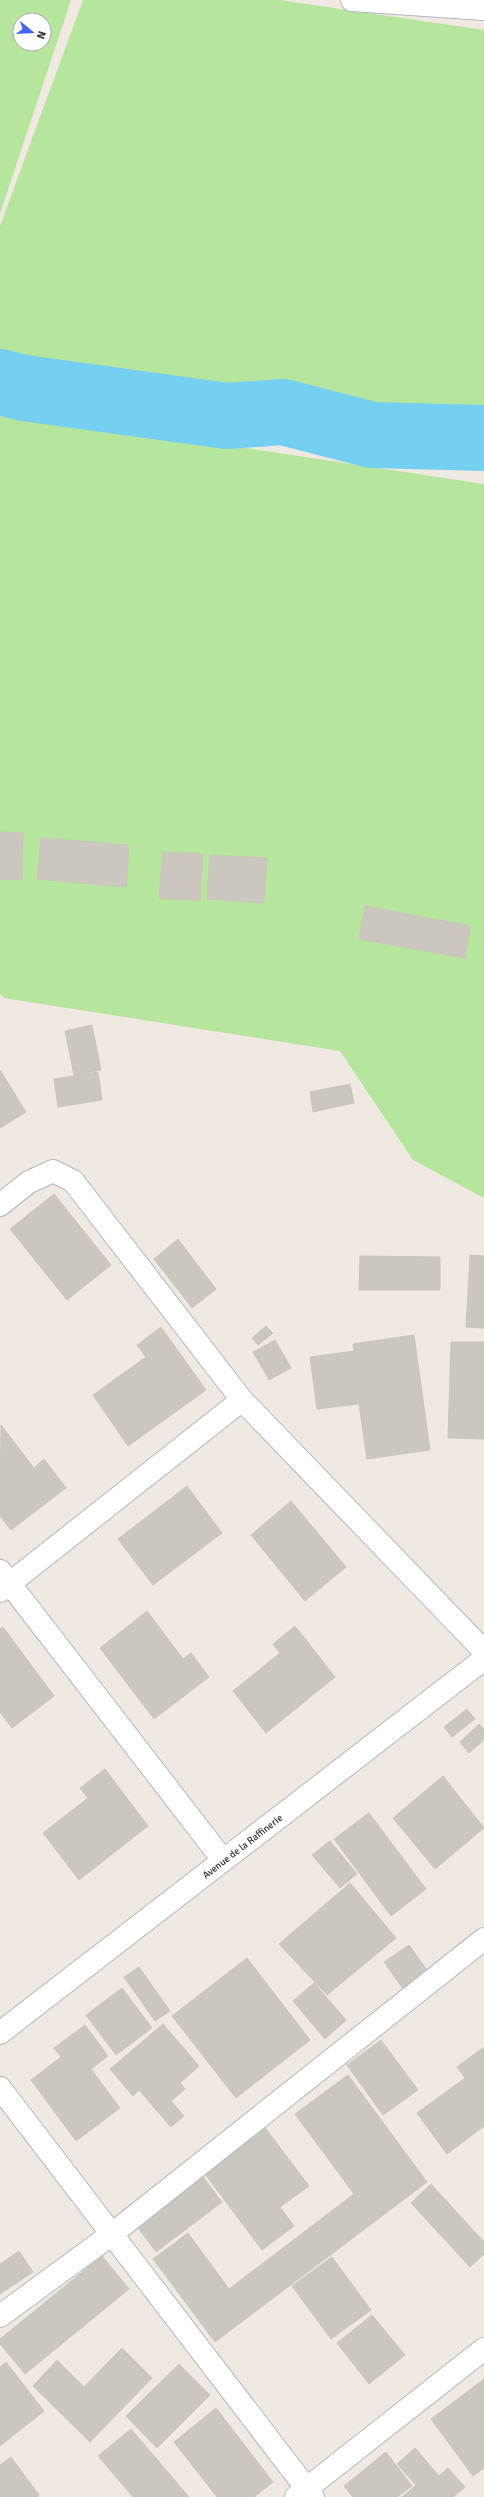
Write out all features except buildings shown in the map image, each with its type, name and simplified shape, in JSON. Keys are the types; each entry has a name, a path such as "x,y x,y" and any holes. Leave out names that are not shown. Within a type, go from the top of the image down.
{"street":[{"path":"352,0 484,9"},
{"path":"0,1205 29,1182 53,1171 73,1181 242,1400 484,1651"},
{"path":"222,1860 3,1582 242,1400"},
{"name":"Avenue de la Raffinerie","path":"0,2033 484,1659"},
{"path":"0,2316 112,2234 484,1939"},
{"path":"0,2088 112,2234 305,2494 484,2349"}],"green space":[{"path":"0,0 71,0 0,214"},
{"path":"83,0 279,0 484,30 484,435 0,354 0,226"},
{"path":"0,411 484,484 484,1198 413,1160 340,1051 4,998 0,994"}],"waterway":[{"path":"0,382 24,388 227,416 283,412 372,435 484,438"}]}
